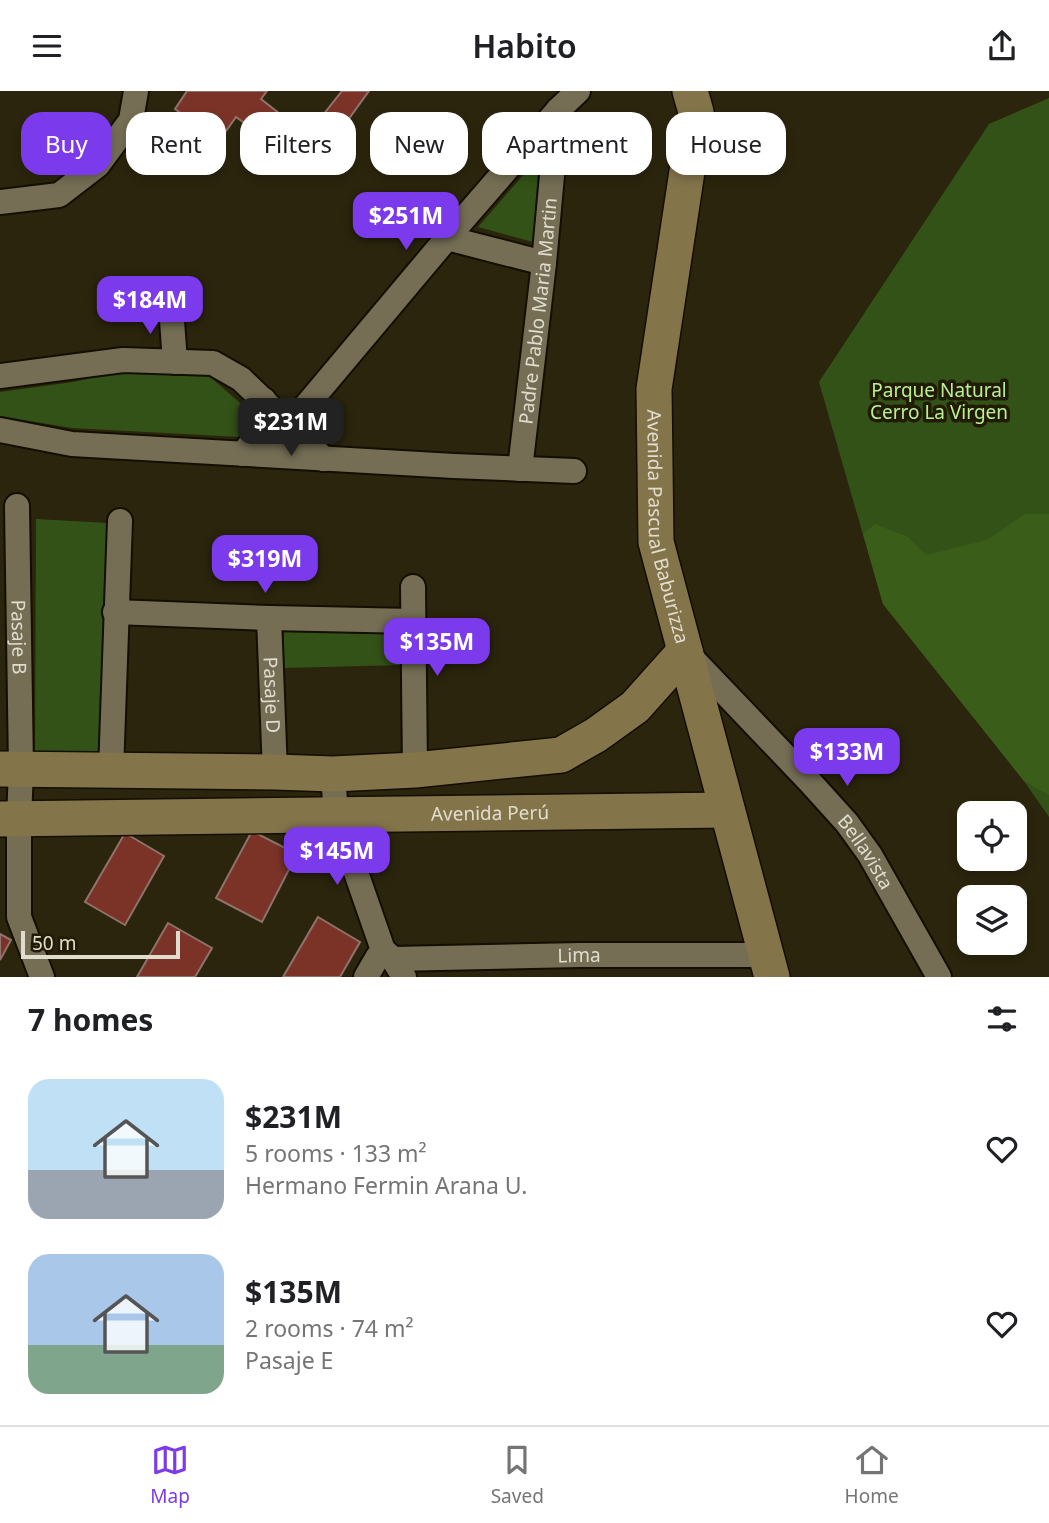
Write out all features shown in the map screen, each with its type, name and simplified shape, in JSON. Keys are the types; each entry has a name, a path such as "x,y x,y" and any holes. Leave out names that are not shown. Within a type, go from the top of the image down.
{"street":[{"path":"0,202 59,195 98,165 131,120 136,91"},
{"path":"290,425 447,238 558,110 578,91"},
{"name":"Avenida Pascual Baburizza","path":"690,91 696,111 654,389 656,542 769,970"},
{"name":"Padre Pablo Maria Martin","path":"520,469 544,263 558,110"},
{"path":"447,238 544,263"},
{"path":"171,307 175,362"},
{"path":"0,376 123,360 213,363 241,379 324,459"},
{"path":"243,454 259,432 264,400"},
{"path":"0,430 72,444 574,471"},
{"name":"Pasaje B","path":"17,506 9,574 9,819 19,917 42,977"},
{"path":"111,771 120,521"},
{"path":"413,587 415,770"},
{"path":"115,612 413,621"},
{"name":"Pasaje D","path":"269,618 275,772"},
{"path":"11,769 333,774 415,770 561,755 597,735 635,707 685,651"},
{"name":"Bellavista","path":"685,651 847,823 870,855 939,977"},
{"path":"333,774 336,815 394,962"},
{"name":"Avenida Perú","path":"9,819 727,810"},
{"path":"366,977 377,958 394,962"},
{"name":"Lima","path":"394,962 769,970"}],"green space":[{"name":"Parque Natural Cerro La Virgen","path":"1049,98 1049,817 1024,781 883,604 819,382 989,124"},
{"path":"523,175 538,175 533,242 478,227"},
{"path":"118,372 209,376 247,409 240,437 72,428 0,416 0,392 73,382"},
{"path":"1025,514 1049,514 1049,795 1024,781 883,604 863,534 875,524 908,537 926,555 987,540"},
{"path":"36,519 108,523 98,756 35,756"},
{"path":"401,625 404,665 284,668 284,627"}],"building":[{"path":"187,91 267,91 261,99 278,112 240,112 240,120 236,117 226,131 226,112 179,112 175,109"},
{"path":"342,91 369,91 354,112 325,112"},
{"path":"252,831 297,854 262,922 216,898"},
{"path":"125,833 164,856 125,925 85,902"},
{"path":"318,917 360,942 340,977 283,977"},
{"path":"168,923 212,948 195,977 137,977"},
{"path":"0,934 11,940 0,960"}]}
